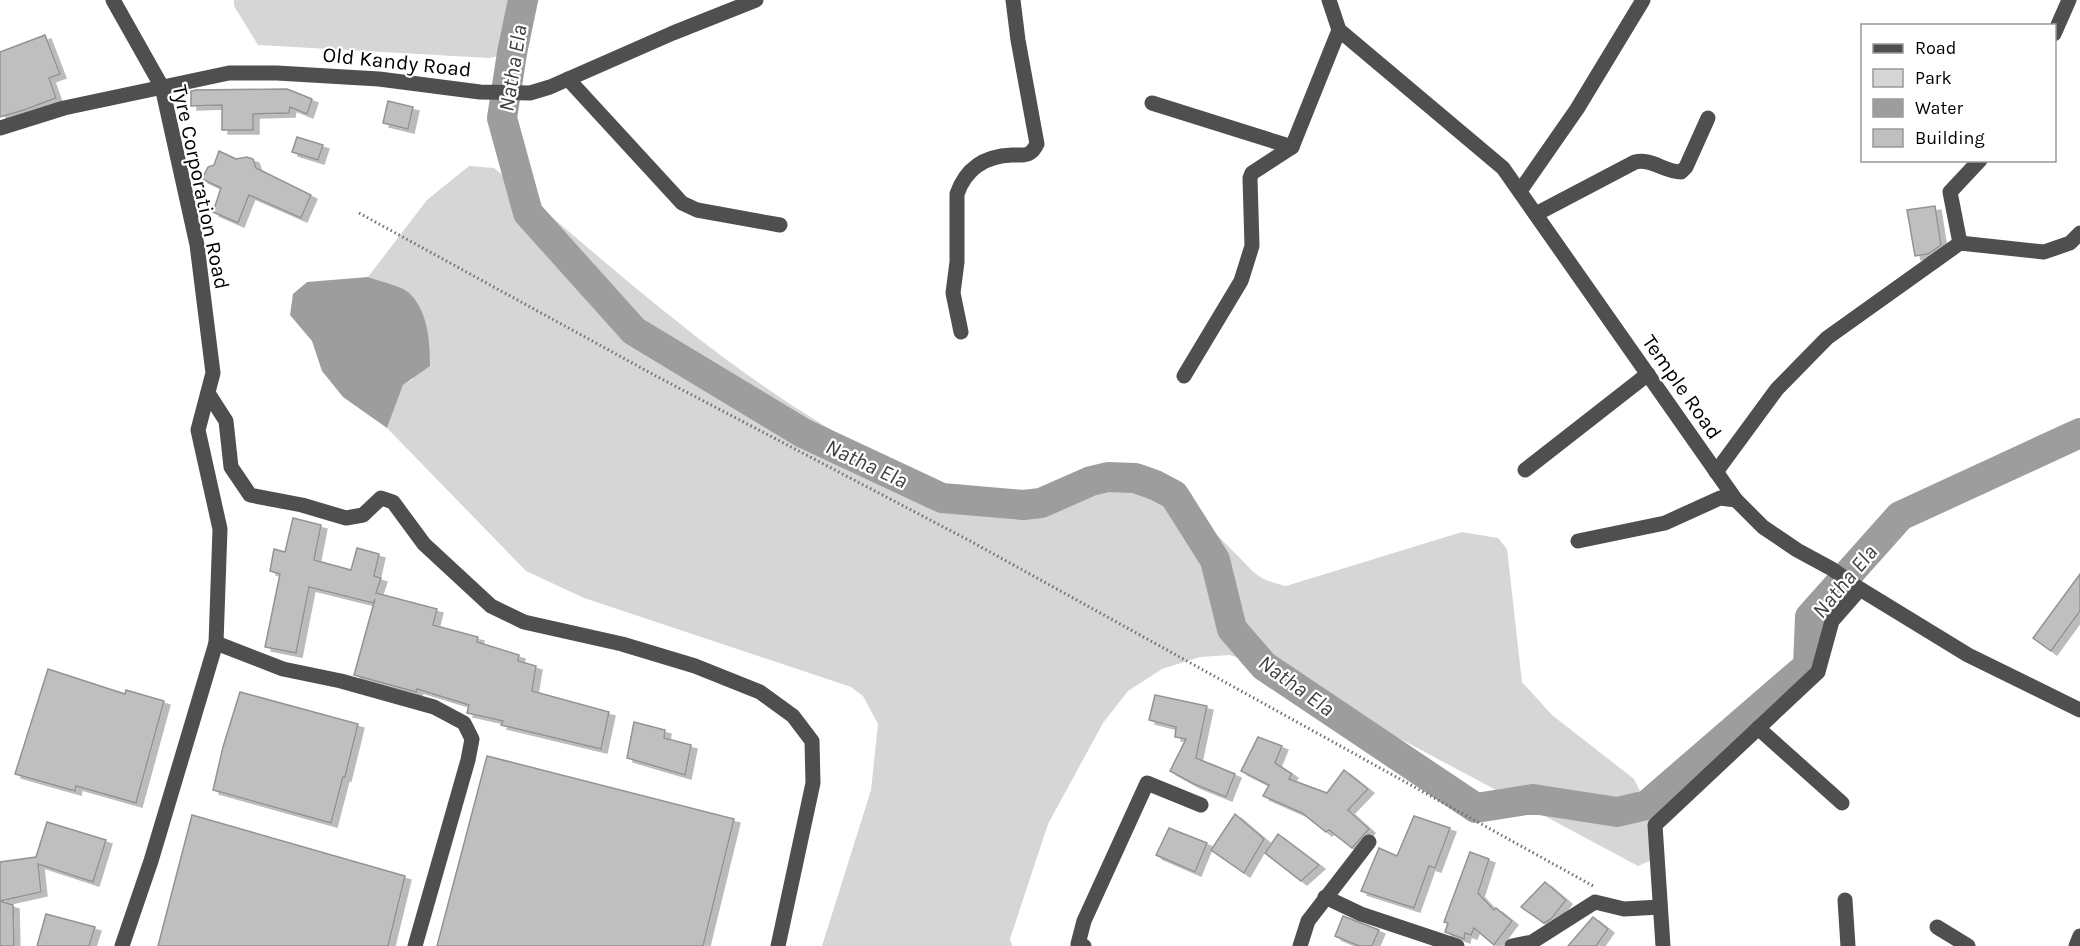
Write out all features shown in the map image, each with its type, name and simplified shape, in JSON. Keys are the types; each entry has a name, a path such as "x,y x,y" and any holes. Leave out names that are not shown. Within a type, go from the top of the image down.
{"street":[{"name":"Tyre Corporation Road","path":"113,0 162,87 197,245 213,373 198,430 220,529 216,643 122,946"},
{"name":"Old Kandy Road","path":"0,128 64,108 229,73 277,73 379,80 480,92 530,93 756,0"},
{"path":"961,332 953,293 957,262 957,194 959,187 972,167 997,158 1032,152 1037,144 1013,0"},
{"path":"1184,376 1241,281 1252,246 1250,178 1252,173 1292,147 1339,30 1329,0"},
{"path":"1520,191 1577,109 1643,0"},
{"path":"2056,32 2069,0"},
{"name":"Temple Road","path":"1339,30 1503,168 1736,500 1763,527 1968,655 2080,710"},
{"path":"568,79 682,203 697,210 780,225"},
{"path":"1152,103 1292,147"},
{"path":"1536,214 1635,162 1646,162 1674,172 1681,172 1686,167 1708,118"},
{"path":"1960,243 1950,192 1978,162"},
{"path":"1716,472 1777,389 1827,338 1960,243 2044,252 2070,243 2080,233"},
{"path":"1525,470 1648,374"},
{"path":"208,393 226,421 231,467 250,495 302,505 346,518 363,515 381,498 393,502 424,544 491,606 524,622 622,644 695,666 760,692 793,716 812,741 813,783 778,946"},
{"path":"1578,541 1665,523 1720,498 1736,500"},
{"path":"1663,946 1655,825 1818,672 1832,621 1860,589"},
{"path":"216,643 283,669 341,681 434,707 464,723 472,739 468,760 415,946"},
{"path":"1758,728 1842,803"},
{"path":"1084,946 1078,944 1084,921 1147,783 1201,805"},
{"path":"1300,946 1308,921 1369,842"},
{"path":"1325,897 1361,914 1457,946"},
{"path":"1845,900 1848,946"},
{"path":"1512,946 1532,942 1595,902 1624,909 1660,907"},
{"path":"1937,927 1968,946"},
{"path":"2076,946 2080,936"}],"path":[{"path":"359,213 667,381 972,542 1549,861 1601,892"}],"green space":[{"path":"234,0 539,0 512,53 489,58 258,45 234,6"},
{"path":"469,166 494,168 681,325 779,397 831,430 884,459 924,480 956,493 1003,504 1032,505 1107,478 1136,479 1153,484 1176,497 1257,575 1286,586 1462,532 1498,538 1507,549 1522,682 1552,715 1634,779 1647,805 1658,849 1654,859 1638,866 1264,666 1230,655 1200,657 1162,669 1128,691 1103,723 1048,824 1010,939 1012,946 822,946 871,790 878,724 863,696 851,687 584,598 526,571 387,428 403,385 413,379 407,291 368,277 427,200"}],"water":[{"path":"368,277 408,292 420,308 428,336 430,366 403,385 387,428 343,397 322,371 312,341 290,315 293,294 307,282"}],"building":[{"path":"45,35 60,74 49,78 56,98 0,117 0,52"},
{"path":"287,89 312,99 307,114 290,107 289,113 253,114 253,130 222,130 222,105 191,106 191,91 196,90"},
{"path":"388,101 413,107 408,129 383,123"},
{"path":"297,137 323,145 318,160 292,152"},
{"path":"219,151 236,159 247,157 253,159 256,168 311,195 301,218 249,195 238,223 213,212 221,188 202,179 208,167 214,165"},
{"path":"1935,206 1941,245 1928,254 1915,256 1907,210"},
{"path":"293,518 321,525 314,560 351,570 357,548 379,554 374,576 381,578 376,593 437,609 433,625 478,637 477,642 519,655 518,661 536,666 532,691 609,712 601,749 501,725 503,721 467,713 469,705 417,689 416,692 354,675 375,599 373,603 309,587 296,653 265,647 280,574 270,571 274,549 285,552"},
{"path":"2080,574 2080,611 2051,651 2033,638"},
{"path":"48,669 125,694 126,690 164,701 136,803 76,786 75,791 15,774"},
{"path":"240,692 358,724 331,823 213,790"},
{"path":"1155,695 1207,706 1196,758 1235,774 1226,797 1170,771 1186,739 1175,737 1176,727 1149,720"},
{"path":"634,722 665,730 664,738 691,745 685,775 627,758"},
{"path":"1258,737 1282,746 1275,763 1292,774 1289,779 1327,793 1344,770 1368,789 1348,810 1369,829 1352,848 1329,830 1326,832 1302,813 1263,796 1269,785 1241,771"},
{"path":"487,756 734,819 703,946 437,946"},
{"path":"1235,814 1264,839 1244,873 1211,850"},
{"path":"192,815 405,876 388,946 158,946"},
{"path":"1414,816 1450,828 1435,868 1429,866 1414,908 1361,891 1379,848 1397,856"},
{"path":"47,822 106,840 93,882 38,864 41,892 0,901 0,862 36,857"},
{"path":"1169,828 1207,843 1195,872 1156,855"},
{"path":"1278,834 1319,865 1301,881 1265,853"},
{"path":"1470,852 1489,859 1478,893 1494,910 1496,908 1512,921 1494,945 1474,928 1471,935 1465,933 1464,939 1445,932 1448,923 1444,922"},
{"path":"1545,882 1566,900 1551,919 1544,923 1521,907"},
{"path":"0,901 13,905 14,946 0,946"},
{"path":"46,914 95,927 89,946 37,946"},
{"path":"1343,916 1379,930 1372,946 1359,946 1335,936"},
{"path":"1593,917 1608,929 1596,946 1568,946"}],"waterway":[{"name":"Natha Ela","path":"523,0 502,118 528,213 634,331 803,433 942,498 1023,505 1041,503 1091,481 1108,477 1135,478 1174,495 1215,560 1232,629 1264,666 1476,808 1533,799 1617,812 1647,805 1808,666 1810,617 1900,516 2080,433"}]}
